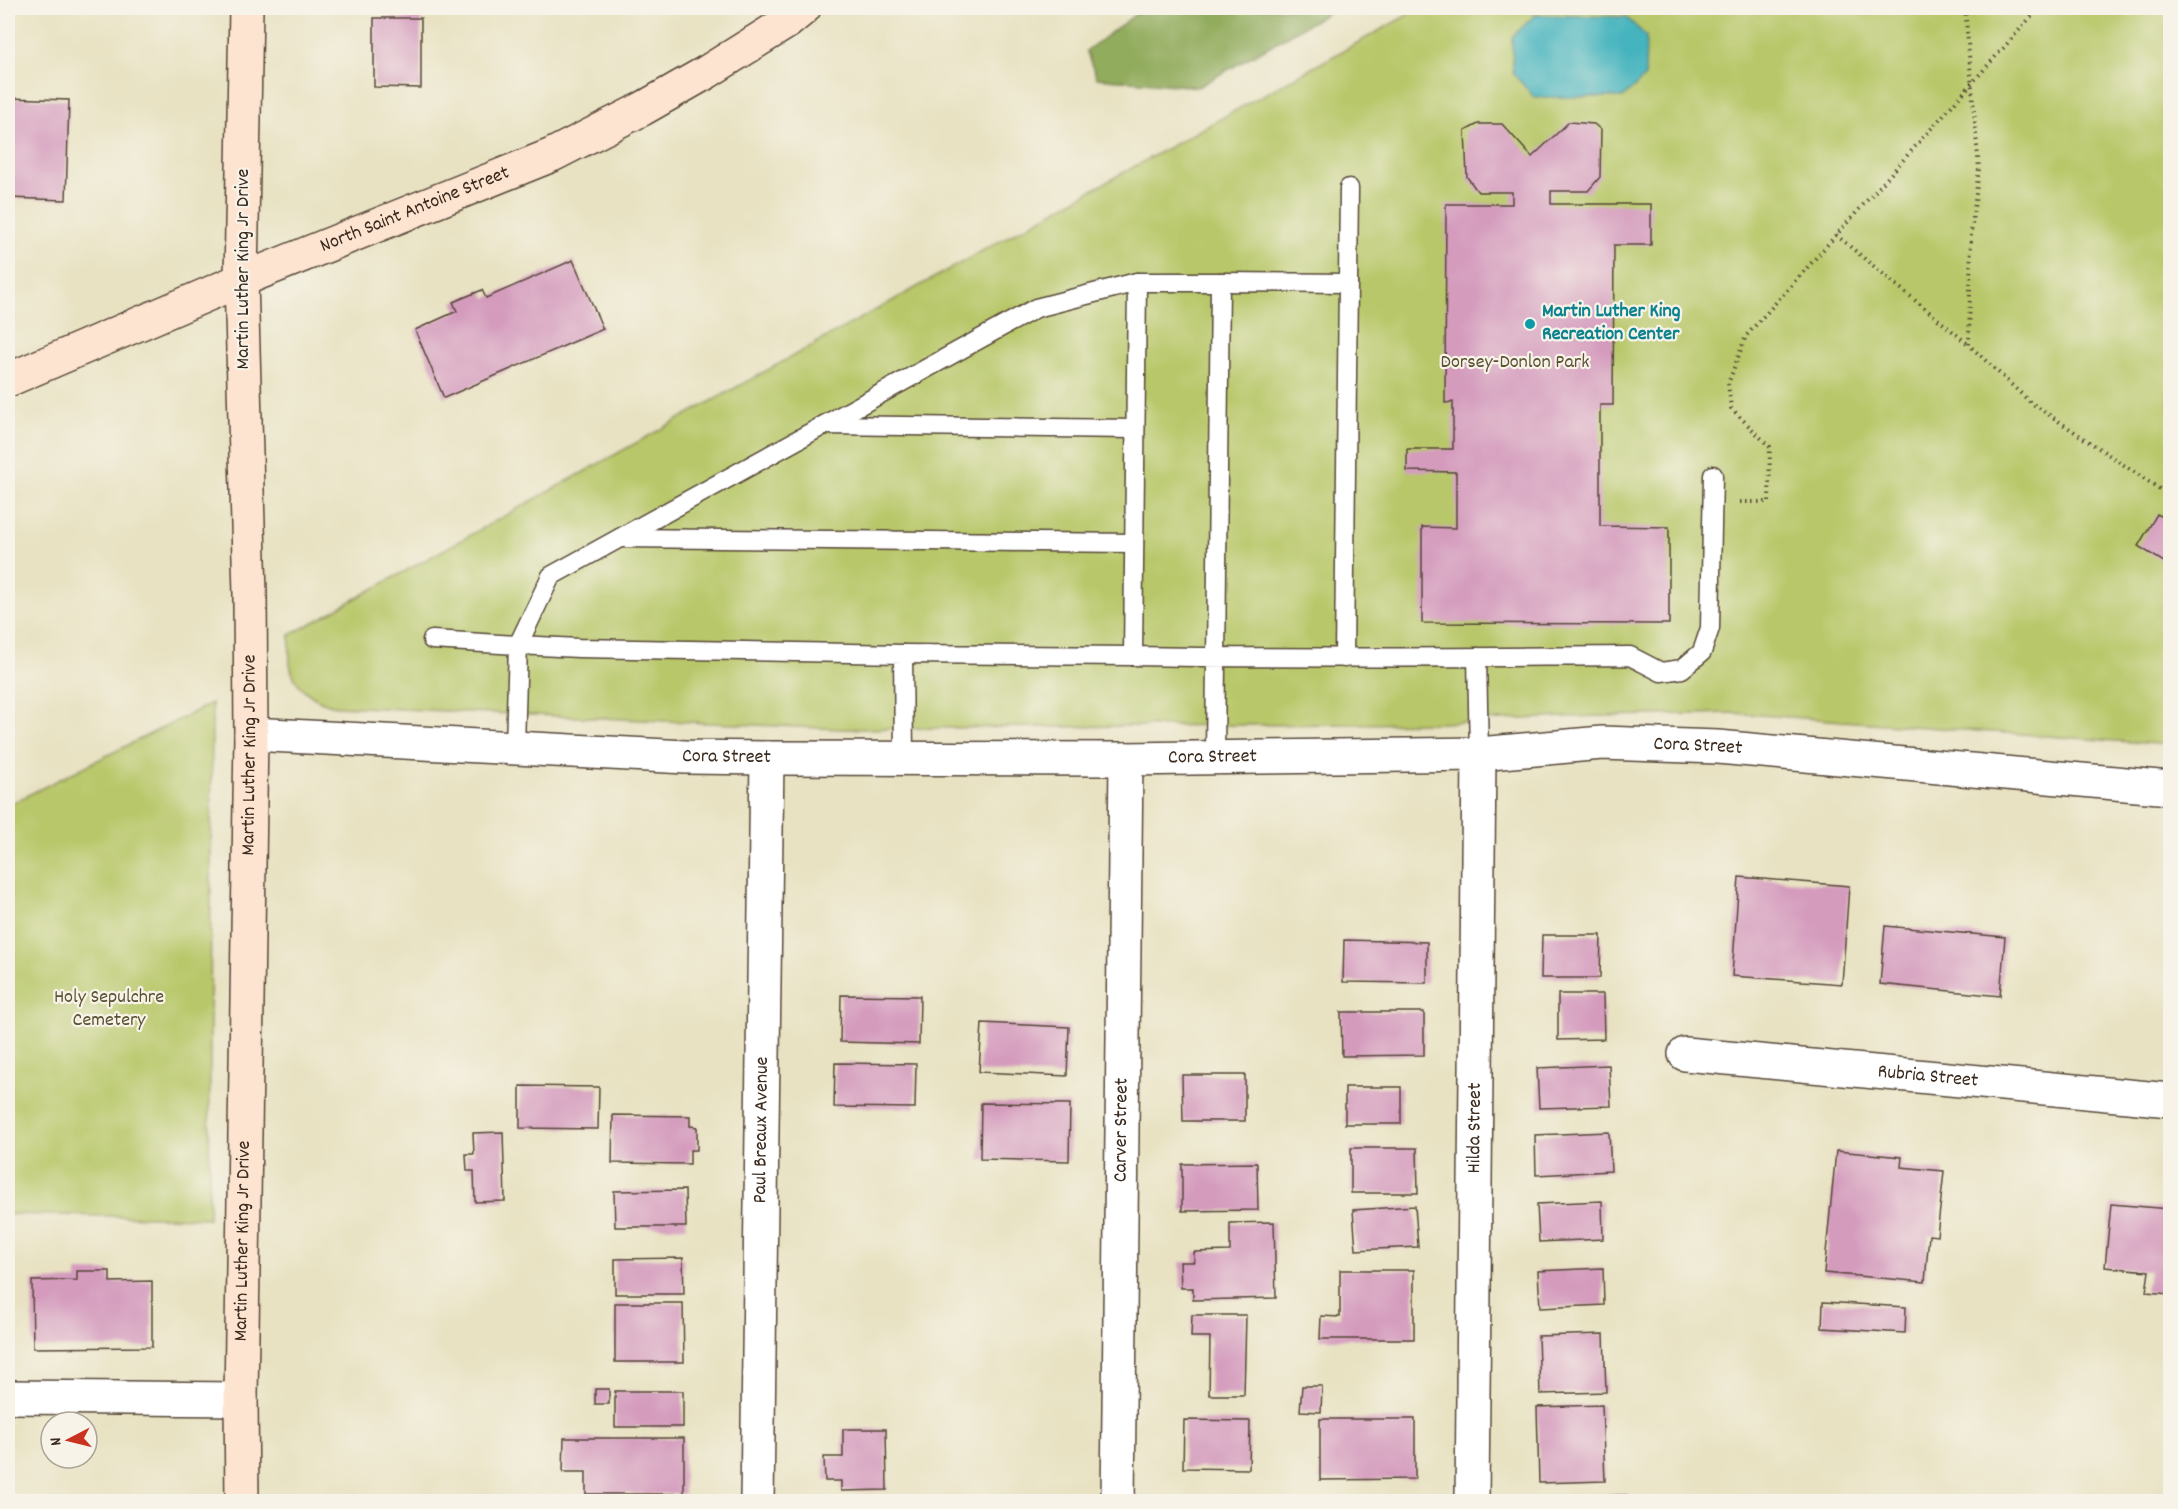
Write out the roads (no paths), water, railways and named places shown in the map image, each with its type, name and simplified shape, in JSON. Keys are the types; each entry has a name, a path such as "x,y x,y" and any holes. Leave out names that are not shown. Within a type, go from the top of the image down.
{"street":[{"name":"Martin Luther King Jr Drive","path":"242,1502 241,1399 252,734 242,280 246,8"},
{"name":"North Saint Antoine Street","path":"8,380 242,280 552,155 642,109 707,72 787,22 804,8"},
{"name":"Cora Street","path":"252,734 767,758 1126,759 1479,754 1602,743 1718,747 2170,788"},
{"name":"Hilda Street","path":"1472,1502 1479,754"},
{"name":"Paul Breaux Avenue","path":"757,1502 767,758"},
{"name":"Carver Street","path":"1118,1502 1126,759"},
{"name":"Rubria Street","path":"1685,1054 2170,1100"},
{"path":"8,1397 241,1399"}],"lane":[{"path":"1344,658 1348,188"},
{"path":"515,746 518,645 551,576 618,538 1036,308 1137,282 1348,283"},
{"path":"1132,656 1137,282"},
{"path":"1215,757 1220,282"},
{"path":"822,425 1135,429"},
{"path":"432,640 579,648 903,654 1344,658 1630,656 1661,672 1682,669 1702,652 1710,628 1713,475"},
{"path":"618,538 1134,543"},
{"path":"903,654 904,758"},
{"path":"1477,657 1479,754"}],"water":[{"path":"1535,15 1626,17 1646,36 1645,77 1624,97 1534,97 1513,73 1512,37"}],"place":[{"name":"Martin Luther King Recreation Center","path":"1530,324"}],"park label":[{"name":"Dorsey-Donlon Park","path":"1515,363"},
{"name":"Holy Sepulchre Cemetery","path":"109,1010"}]}
